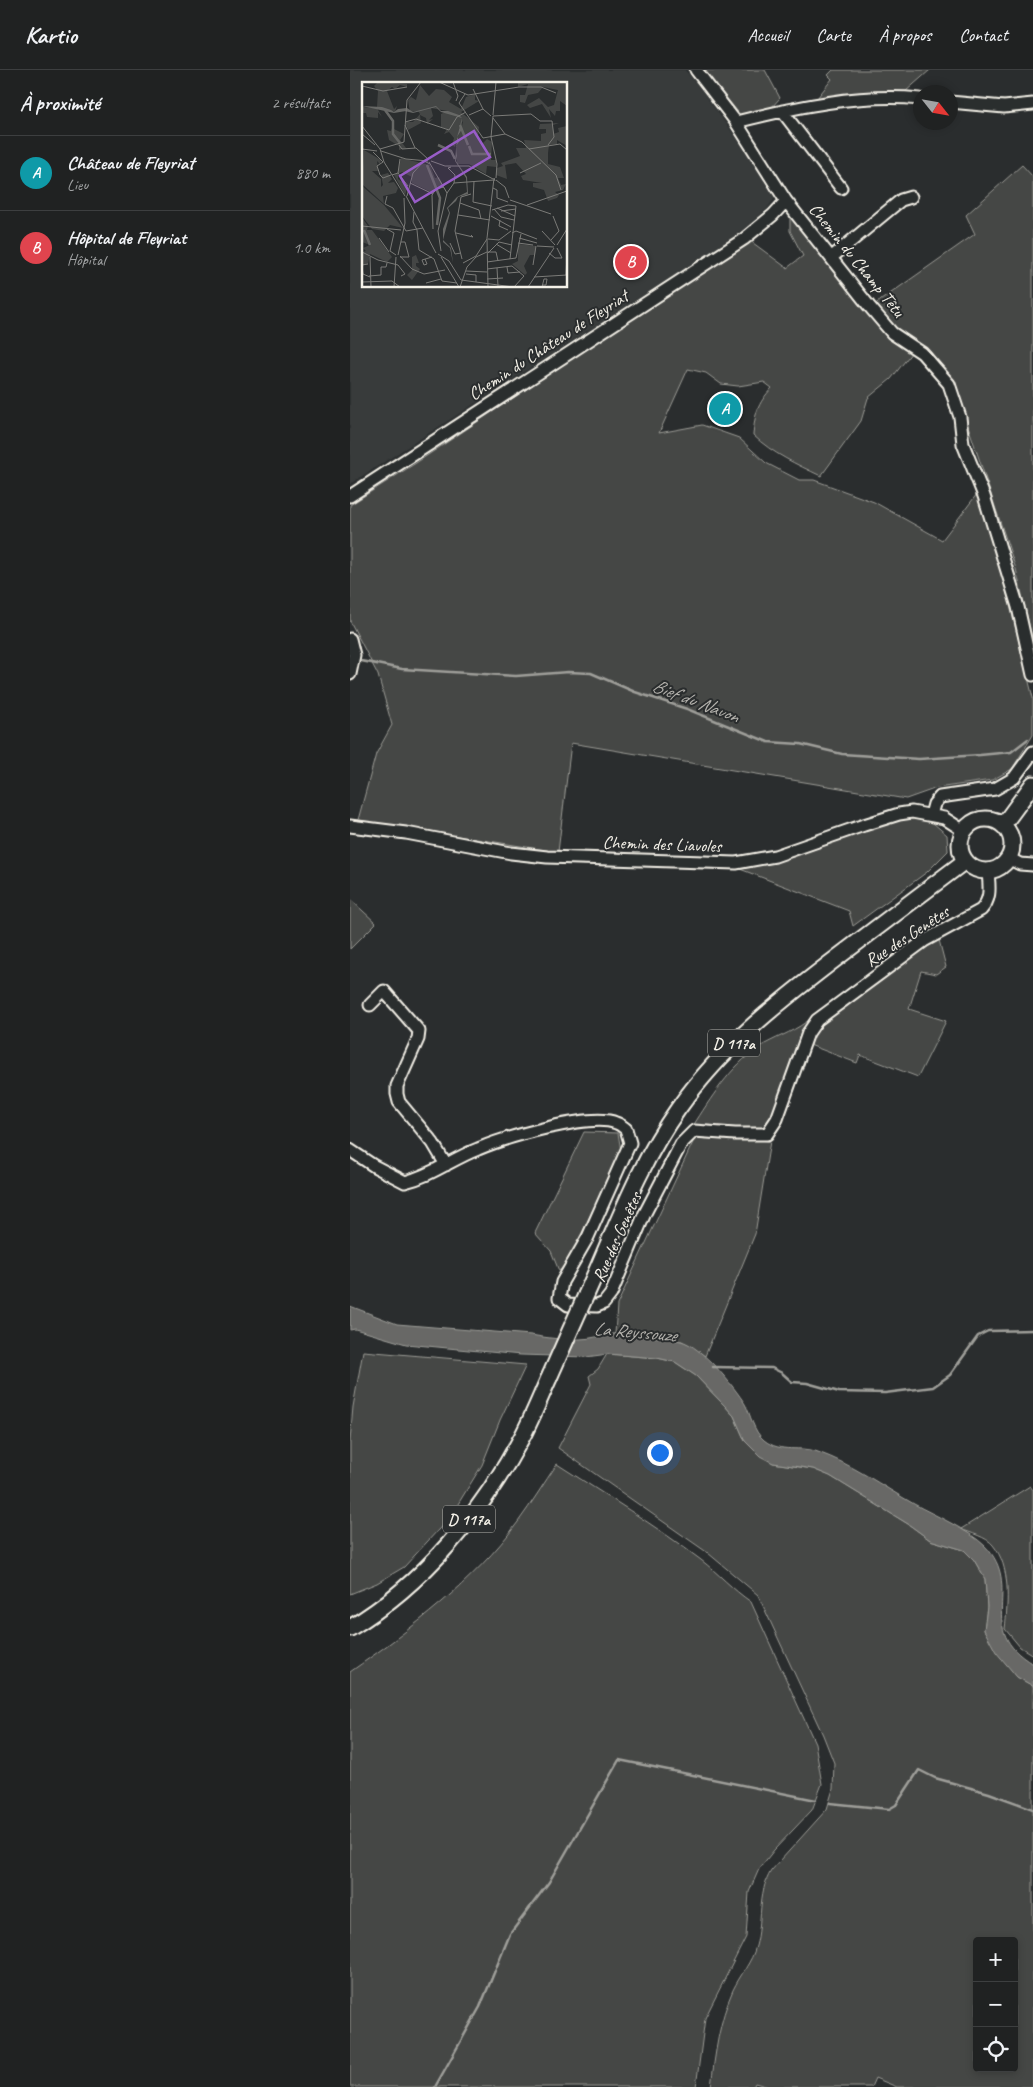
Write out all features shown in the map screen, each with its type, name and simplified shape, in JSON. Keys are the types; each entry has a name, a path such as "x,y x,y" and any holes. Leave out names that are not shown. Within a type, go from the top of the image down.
{"main road":[{"path":"1003,826 1033,784"},
{"path":"978,820 995,821 1003,826 1008,832 1011,841 1008,858 1003,864 988,871 980,870 965,861 960,846 964,831 978,820"},
{"name":"D 117a","path":"350,1628 377,1610 427,1566 452,1540 480,1505 522,1436 633,1192 661,1137 677,1111 713,1065 742,1034 773,1007 965,861"}],"street":[{"name":"Chemin du Champ Têtu","path":"696,70 736,122 786,200 892,333 922,353 949,384 960,417 963,444 984,496 1018,607 1033,675"},
{"path":"736,122 782,111 866,98 913,99"},
{"path":"958,103 1004,107 1033,104"},
{"path":"782,111 841,188"},
{"path":"832,257 901,200 911,196"},
{"name":"Chemin du Château de Fleyriat","path":"350,496 744,239 773,215 786,200"},
{"path":"350,639 354,655 351,670"},
{"path":"931,815 934,804 940,798 995,789 1014,778 1033,752"},
{"name":"Chemin des Liavoles","path":"350,826 398,832 511,853 547,857 736,863 775,856 899,814 912,812 944,818 964,831"},
{"path":"1008,858 1020,864 1033,865"},
{"name":"Rue des Genêtes","path":"350,1150 374,1166 405,1182 424,1177 477,1149 566,1123 605,1121 616,1123 626,1129 630,1143 588,1237 562,1282 559,1298 568,1306 597,1306 604,1303 611,1294 645,1213 681,1144 694,1131 767,1134 777,1119 808,1033 817,1020 924,941 981,910 990,892 988,871"},
{"path":"370,1005 384,991 419,1031 418,1040 398,1086 397,1094 399,1102 433,1143 446,1165"}],"shaded area":[{"path":"350,70 685,70 771,187 774,199 767,209 734,237 350,484"},
{"path":"704,70 765,70 780,98 771,108 742,117"},
{"path":"833,70 930,70 905,92 814,102 832,79 828,75"},
{"path":"1022,165 1033,177 1033,641 1016,569 953,381 930,351 898,329 874,305 975,234 966,215"},
{"path":"790,212 885,333 912,352 891,379 868,398 861,421 821,476 777,453 753,435 758,410 763,399 772,388 764,382 738,386 721,384 706,373 688,369 659,433 702,425 739,438 766,463 799,480 814,480 874,502 942,540 977,494 990,526 1033,698 1033,735 1012,769 992,780 937,788 906,799 571,743 558,852 358,820 376,754 392,725 378,675 350,621 350,505 416,463 749,240 787,268 803,256 790,231"},
{"path":"910,817 933,823 947,835 948,851 927,872 853,926 849,911 740,869 793,854 889,821"},
{"path":"350,899 376,923 350,949"},
{"path":"936,939 939,940 946,967 936,974 921,971 909,1009 946,1021 918,1077 860,1055 857,1063 807,1044 819,1023"},
{"path":"806,1022 810,1023 776,1116 761,1132 695,1128 693,1126 730,1073 748,1055 764,1044"},
{"path":"584,1132 618,1133 621,1151 569,1260 559,1271 551,1251 535,1233"},
{"path":"695,1135 770,1141 755,1234 705,1356 682,1341 615,1334 617,1305"},
{"path":"350,1306 397,1324 561,1339 584,1339 613,1334 627,1334 675,1340 689,1344 707,1358 733,1387 745,1404 757,1432 764,1440 777,1447 811,1450 831,1457 961,1529 985,1546 996,1561 1001,1577 1002,1622 1006,1637 1015,1651 1033,1664 1033,1686 1017,1677 996,1652 984,1630 987,1607 985,1579 974,1560 964,1550 930,1540 908,1524 830,1476 813,1469 773,1463 760,1456 745,1441 734,1416 725,1406 696,1376 675,1362 657,1358 608,1354 586,1357 521,1355 406,1344 355,1329 350,1330"},
{"path":"363,1351 526,1365 500,1420 482,1465 450,1517 404,1567 377,1583 350,1594 350,1441 353,1407"},
{"path":"607,1354 657,1358 675,1362 696,1376 734,1416 745,1441 773,1463 813,1469 830,1476 908,1524 930,1540 964,1550 974,1560 985,1579 987,1607 984,1630 1017,1677 1033,1686 1033,2087 897,2087 875,2078 871,2087 769,2087 755,2083 753,2087 711,2087 716,2050 724,2014 733,1990 752,1958 756,1946 762,1898 767,1880 771,1871 827,1809 833,1789 834,1763 823,1735 758,1595 708,1553 558,1448 591,1384 589,1376 598,1369"},
{"path":"557,1464 684,1547 751,1602 815,1743 822,1784 812,1810 774,1850 759,1869 749,1892 746,1937 705,2018 696,2087 350,2087 350,1672 396,1639 482,1565 518,1522"},
{"path":"1030,1486 1033,1490 1033,1655 1020,1647 1005,1629 1007,1585 999,1554 987,1540 961,1529"}],"waterway":[{"name":"Bief du Navon","path":"356,660 402,669 516,676 568,672 591,673 635,692 687,709 768,742 800,744 842,754 919,759 980,755 1011,752 1028,739"},
{"path":"713,1367 772,1368 782,1373 792,1382 807,1383 839,1392 885,1393 933,1387 950,1375 978,1336 988,1331 1033,1330"},
{"path":"435,2087 480,2007 510,1934 549,1882 619,1760 816,1800"},
{"path":"830,1803 889,1809 896,1805 919,1770 935,1778 989,1793 1033,1809"}],"place":[{"name":"Hôpital de Fleyriat","path":"631,262"},
{"name":"Château de Fleyriat","path":"725,409"}],"water label":[{"name":"La Reyssouze","path":"635,1331"}]}
